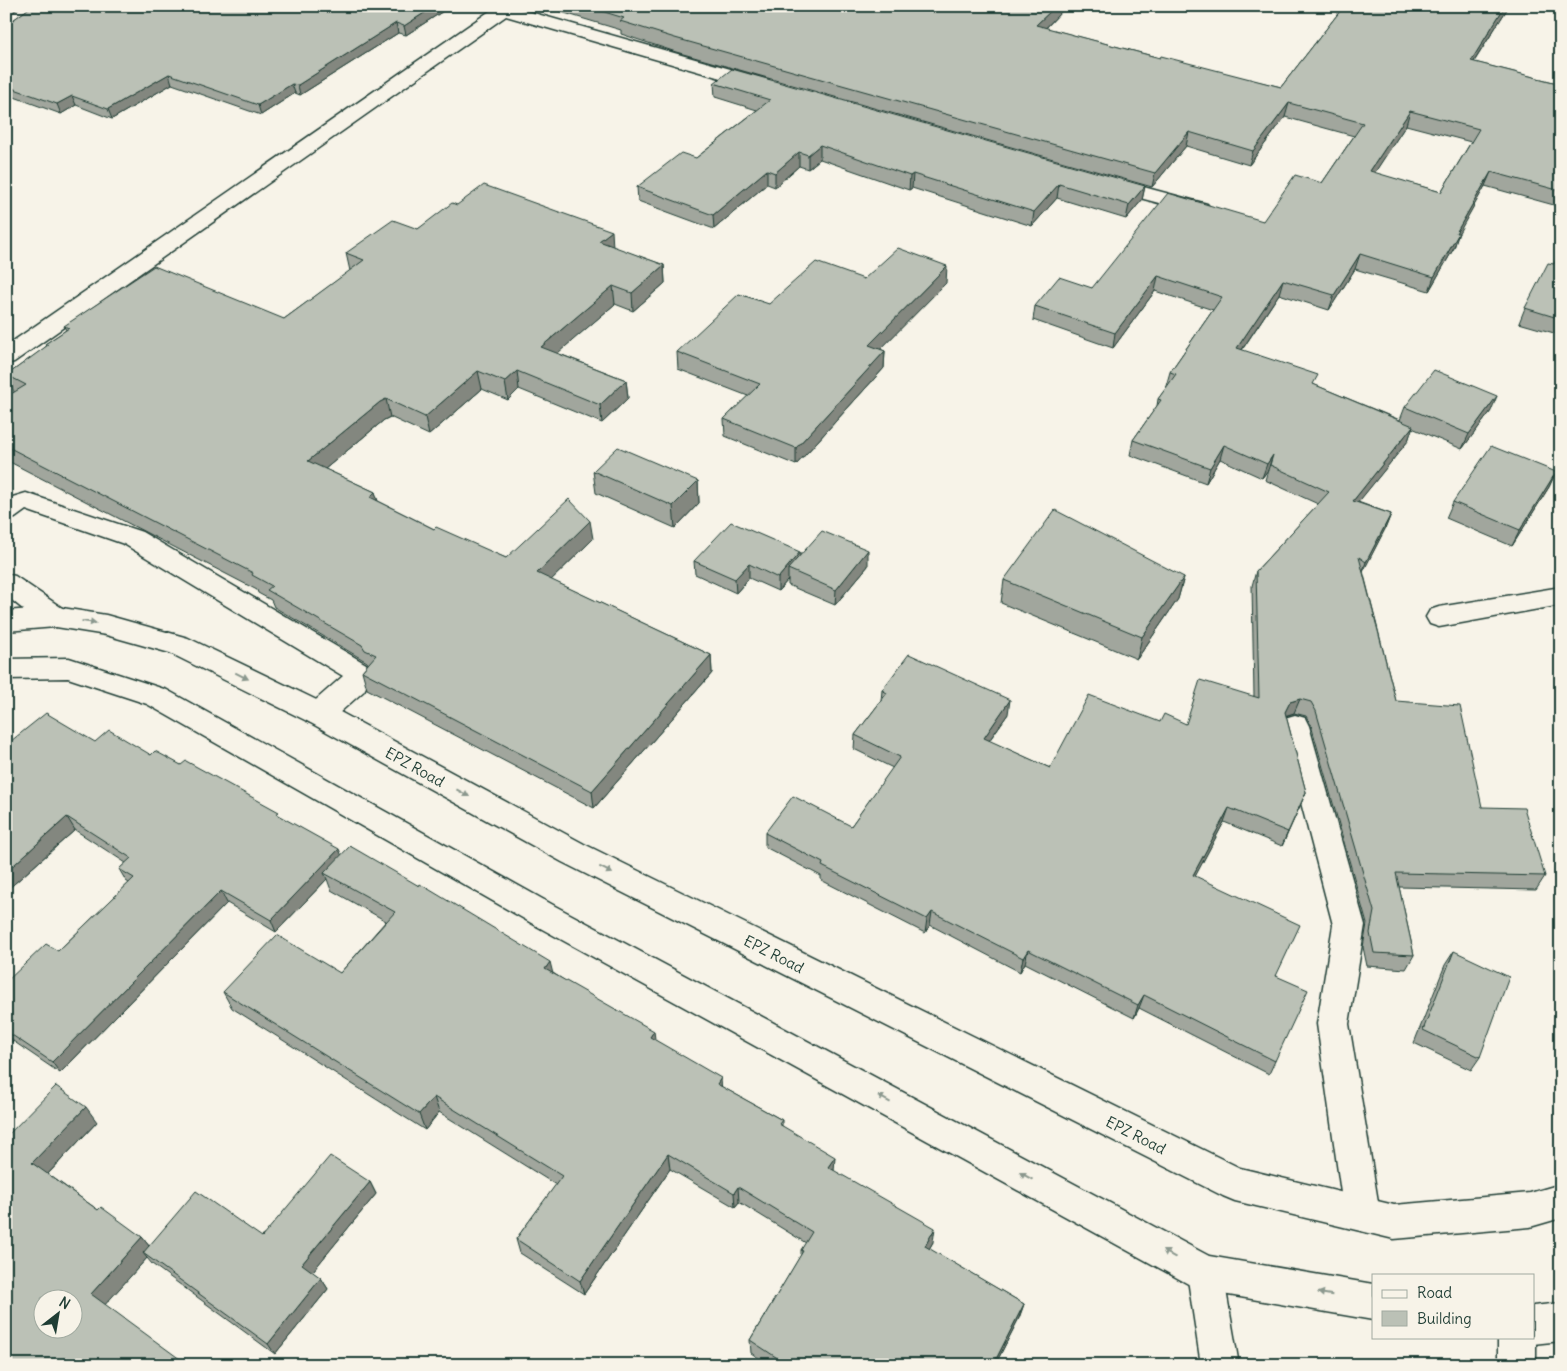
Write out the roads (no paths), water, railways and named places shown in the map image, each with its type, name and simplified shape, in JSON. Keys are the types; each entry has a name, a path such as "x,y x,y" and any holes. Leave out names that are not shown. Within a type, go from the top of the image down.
{"street":[{"path":"6,357 422,65 507,8 779,88"},
{"path":"1092,179 1217,213"},
{"path":"6,512 18,503 26,501 133,538 356,671 358,674 354,684 319,714"},
{"path":"6,583 56,618"},
{"path":"1439,617 1561,596"},
{"name":"EPZ Road","path":"6,621 56,618 106,625 178,644 319,714 573,853 1235,1184 1394,1222 1530,1210 1561,1201"},
{"path":"6,668 69,668 156,697 544,915 1205,1273 1372,1302"},
{"path":"1295,726 1349,925 1332,1024 1362,1214"},
{"path":"1205,1273 1220,1365"},
{"path":"1534,1325 1561,1322"},
{"path":"1517,1338 1518,1365"}]}
